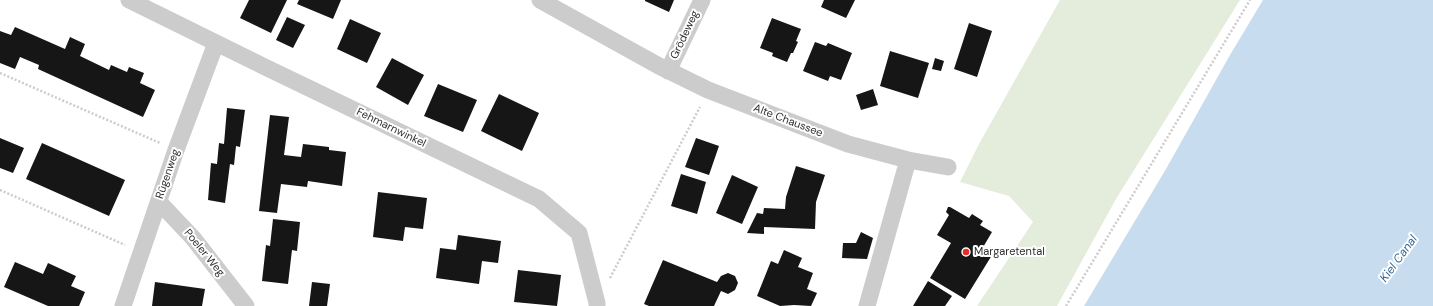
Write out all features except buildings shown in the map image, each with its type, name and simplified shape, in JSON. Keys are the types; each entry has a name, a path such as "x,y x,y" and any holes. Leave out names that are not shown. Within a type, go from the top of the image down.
{"street":[{"name":"Fehmarnwinkel","path":"129,0 539,199 579,233 597,304"},
{"name":"Alte Chaussee","path":"540,0 668,71 708,90 848,144 908,160 948,167"},
{"name":"Grödeweg","path":"668,71 702,0"},
{"name":"Rügenweg","path":"123,306 176,150 216,43"},
{"path":"867,306 908,160"},
{"name":"Poeler Weg","path":"159,202 193,238 246,306"}],"path":[{"path":"1066,306 1250,0"},
{"path":"0,73 176,150"},
{"path":"597,304 708,90"},
{"path":"0,190 142,252"}],"green space":[{"path":"1060,0 1240,0 1116,199 1057,306 977,306 1033,222 1009,196 960,182 979,144"}],"water":[{"name":"Kiel Canal","path":"1263,0 1433,0 1433,306 1084,306 1166,169 1230,55"}],"place":[{"name":"Margaretental","path":"966,252"}]}
